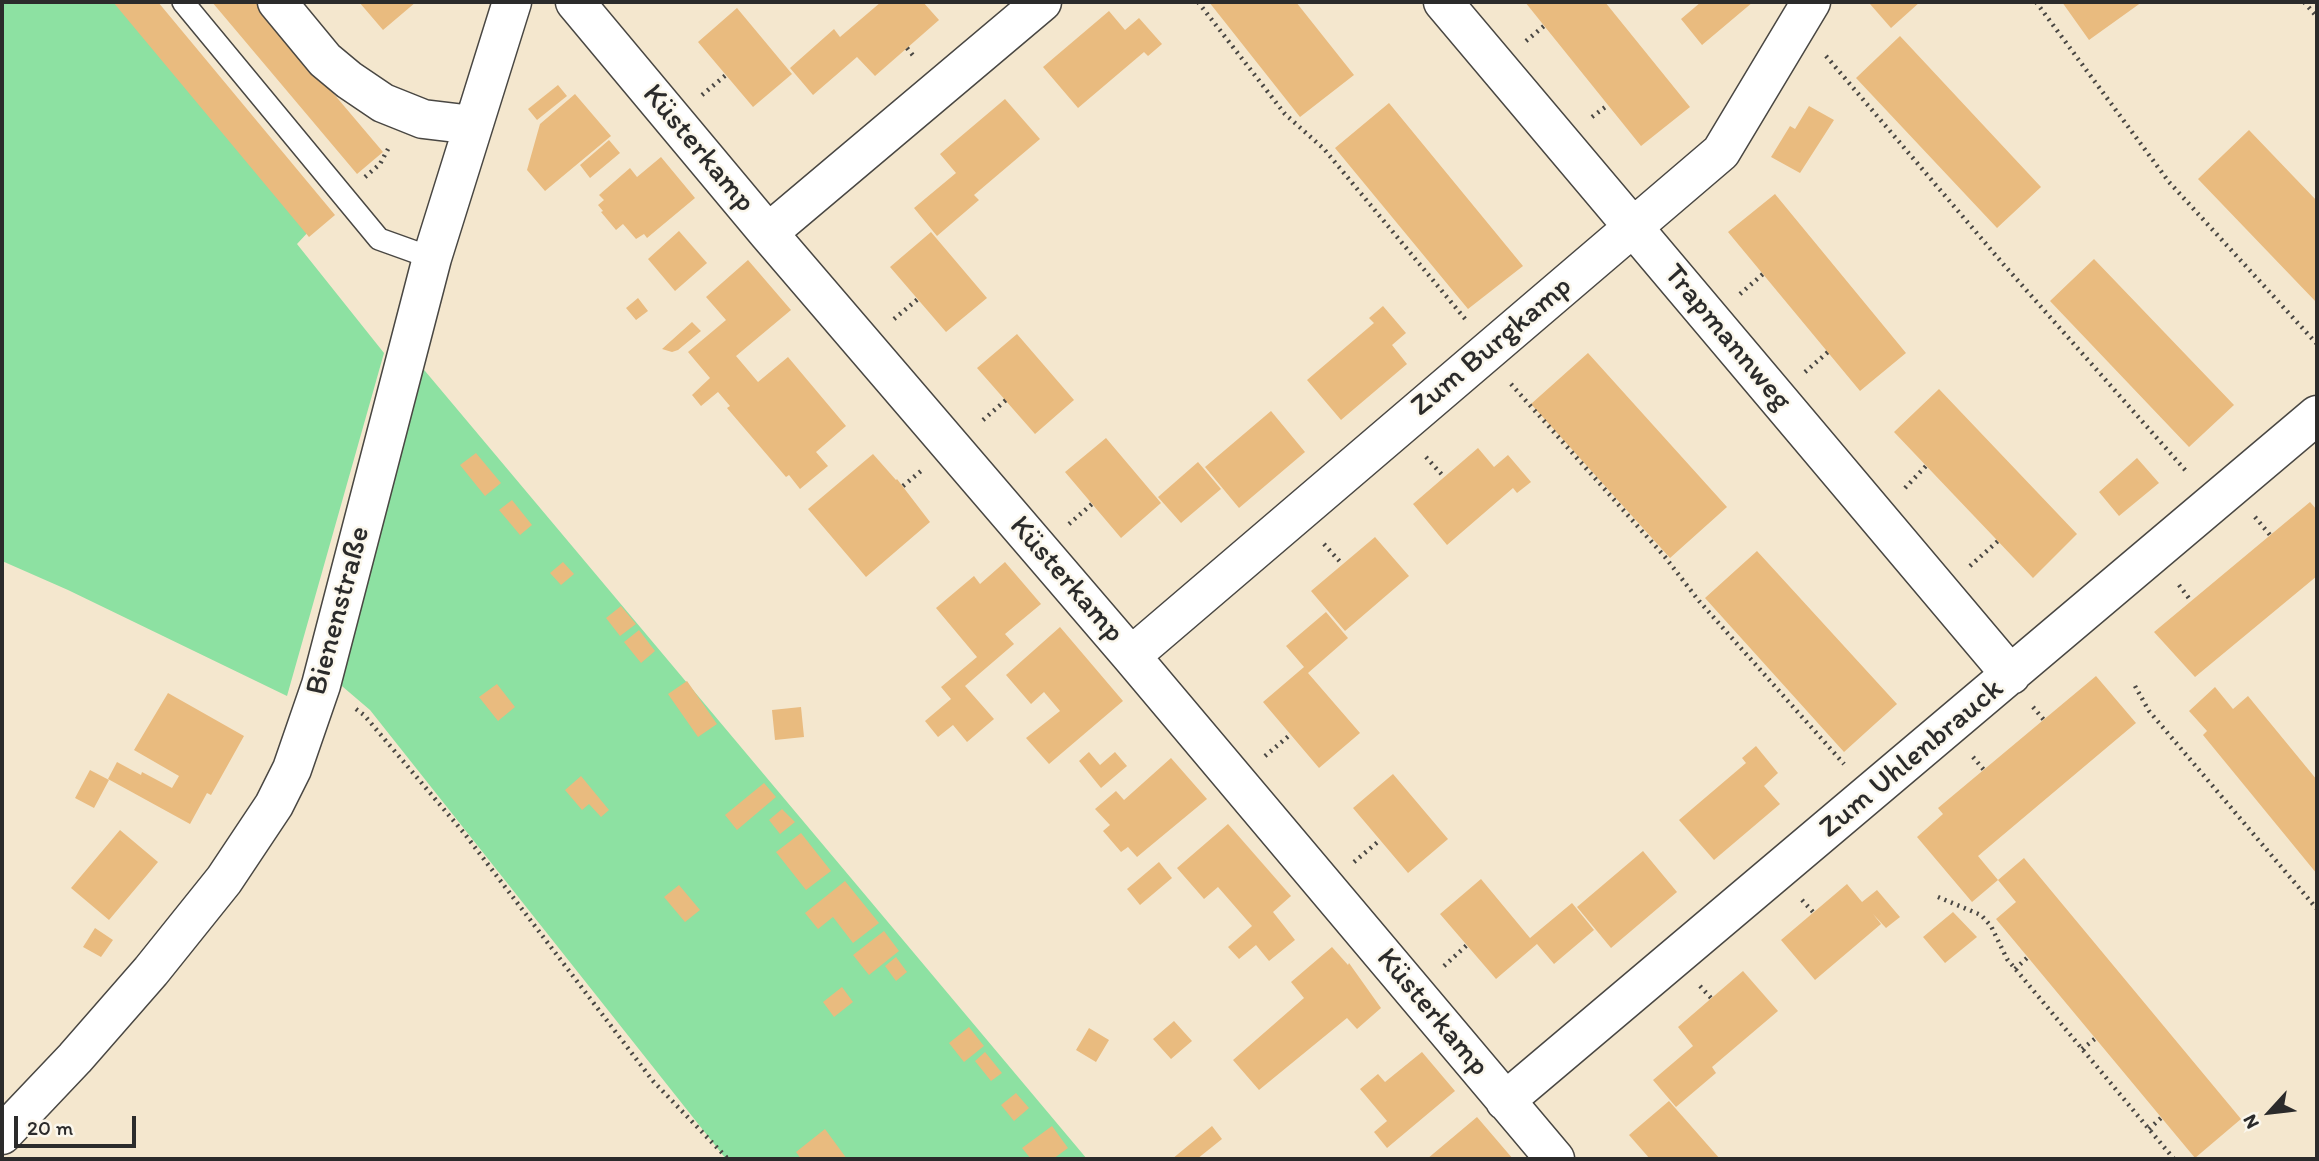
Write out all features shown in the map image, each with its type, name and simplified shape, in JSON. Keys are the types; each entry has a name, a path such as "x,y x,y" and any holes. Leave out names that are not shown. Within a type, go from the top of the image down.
{"street":[{"path":"276,2 325,60 383,103 423,119 473,125"},
{"name":"Bienenstraße","path":"2,1135 75,1058 151,971 224,880 274,805 292,769 321,685 432,258 512,2"},
{"name":"Küsterkamp","path":"575,2 1555,1159"},
{"path":"768,233 1042,2"},
{"name":"Trapmannweg","path":"1443,2 2011,676"},
{"name":"Zum Burgkamp","path":"1131,656 1721,152 1805,13"},
{"name":"Zum Uhlenbrauck","path":"1506,1101 2317,415"}],"lane":[{"path":"183,2 379,239 432,258"}],"path":[{"path":"1198,2 1285,114 1324,149 1466,320 1483,354 1656,547 1699,601 1870,794"},
{"path":"2036,2 2169,182 2317,344"},
{"path":"2304,2 2317,17"},
{"path":"1805,13 2004,265 2214,503"},
{"path":"697,99 726,75"},
{"path":"343,195 380,164 407,112"},
{"path":"1736,298 1763,274"},
{"path":"888,323 918,299"},
{"path":"1801,375 1828,352"},
{"path":"975,427 1006,400"},
{"path":"903,486 931,463"},
{"path":"1901,493 1926,466"},
{"path":"1062,530 1092,504"},
{"path":"1967,569 1998,541"},
{"path":"321,685 364,715 464,833 653,1081 728,1159"},
{"path":"2136,685 2149,711 2317,909"},
{"path":"1258,761 1291,734"},
{"path":"1349,867 1380,840"},
{"path":"1938,897 1981,915 1990,926 2007,959 2174,1159"},
{"path":"1437,972 1467,945"},
{"path":"2015,969 2028,957"},
{"path":"2082,1049 2096,1038"},
{"path":"2148,1129 2162,1117"}],"green space":[{"path":"2,2 120,2 310,230 297,244 384,353 287,696 2,561"},
{"path":"420,365 1087,1159 726,1159 370,710 336,681"}],"building":[{"path":"113,2 158,2 335,215 309,237"},
{"path":"212,2 256,2 383,152 357,174"},
{"path":"359,2 416,2 383,30"},
{"path":"881,2 923,2 939,20 875,76 857,57 813,95 790,68 834,29 840,37"},
{"path":"1209,2 1296,2 1354,75 1300,117"},
{"path":"1525,2 1605,2 1690,107 1641,146"},
{"path":"1701,2 1753,2 1702,45 1681,19"},
{"path":"1920,2 1891,28 1870,4"},
{"path":"2062,2 2142,2 2089,40"},
{"path":"737,8 792,74 753,107 698,42"},
{"path":"1109,11 1125,30 1139,18 1162,44 1148,56 1144,52 1078,108 1043,67"},
{"path":"1900,36 2041,187 1997,228 1856,78"},
{"path":"558,85 567,96 537,120 528,109"},
{"path":"575,94 611,136 545,191 527,170 540,124"},
{"path":"1005,99 1040,139 974,195 979,200 937,236 914,208 956,173 940,154"},
{"path":"1389,103 1523,266 1468,309 1335,148"},
{"path":"1809,106 1834,120 1800,173 1771,157 1790,126 1795,129"},
{"path":"2249,130 2317,201 2317,303 2198,179"},
{"path":"609,140 620,153 590,178 580,165"},
{"path":"661,157 695,198 647,238 644,234 636,239 623,224 616,230 601,212 603,211 598,205 604,200 599,195 630,168 637,177"},
{"path":"1775,194 1906,353 1860,391 1728,232"},
{"path":"679,231 707,263 675,291 648,259"},
{"path":"931,232 987,298 946,332 890,267"},
{"path":"2094,259 2234,405 2189,447 2050,301"},
{"path":"748,260 791,310 736,356 758,382 788,357 846,426 816,452 828,466 800,489 789,475 786,477 727,408 730,406 718,392 701,406 692,395 710,378 688,352 726,320 706,297"},
{"path":"638,298 648,311 636,320 626,308"},
{"path":"1383,306 1406,333 1392,345 1407,364 1341,420 1307,380 1374,323 1369,318"},
{"path":"692,322 701,331 678,350 672,352 662,349"},
{"path":"1017,334 1074,400 1035,434 977,368"},
{"path":"1588,353 1727,507 1670,558 1531,404"},
{"path":"1939,389 2077,534 2033,578 1894,432"},
{"path":"1271,411 1305,452 1239,508 1205,467"},
{"path":"1106,438 1161,503 1121,538 1065,472"},
{"path":"1478,448 1494,467 1508,455 1531,482 1517,493 1513,488 1447,545 1413,504"},
{"path":"476,453 501,483 485,496 460,465"},
{"path":"873,454 897,479 930,522 866,577 808,509"},
{"path":"2137,458 2159,483 2119,516 2099,492"},
{"path":"1198,462 1221,489 1181,523 1158,497"},
{"path":"512,500 532,525 520,535 499,510"},
{"path":"2310,502 2317,510 2317,576 2195,677 2154,632"},
{"path":"1375,537 1409,576 1345,631 1311,591"},
{"path":"1757,551 1897,704 1844,752 1705,598"},
{"path":"563,562 574,574 561,585 550,573"},
{"path":"1005,562 1041,604 1005,634 1014,644 965,686 994,719 967,742 953,725 938,737 925,721 951,699 941,687 977,657 936,608 974,576 980,584"},
{"path":"621,606 636,624 620,636 606,618"},
{"path":"1326,612 1348,638 1308,673 1360,733 1319,768 1263,702 1304,667 1286,646"},
{"path":"1060,627 1123,701 1049,764 1026,738 1060,711 1044,692 1031,704 1006,675"},
{"path":"639,630 655,651 641,663 624,642"},
{"path":"2096,676 2136,723 1978,856 1998,880 1972,902 1917,837 1943,814 1938,808"},
{"path":"687,681 717,724 698,737 668,694"},
{"path":"497,684 515,707 498,721 479,697"},
{"path":"2215,687 2233,709 2248,696 2317,780 2317,874 2203,735 2207,731 2189,711"},
{"path":"168,693 244,736 211,795 207,793 190,824 108,779 117,762 172,788 179,776 134,750"},
{"path":"801,707 804,737 775,740 772,710"},
{"path":"1756,746 1778,773 1764,786 1780,804 1714,860 1679,820 1746,763 1742,758"},
{"path":"1089,752 1100,765 1115,752 1127,766 1101,788 1079,761"},
{"path":"1171,758 1207,799 1137,857 1128,847 1121,852 1103,831 1110,825 1095,809 1116,791 1124,800"},
{"path":"90,770 109,780 94,808 75,798"},
{"path":"1393,774 1448,839 1408,873 1353,808"},
{"path":"581,776 609,810 601,817 589,804 582,810 565,790"},
{"path":"764,783 776,797 737,830 725,815"},
{"path":"782,809 795,822 780,834 769,820"},
{"path":"1228,824 1291,896 1273,912 1295,940 1269,961 1256,945 1239,959 1228,947 1252,926 1218,887 1204,899 1177,868"},
{"path":"120,830 158,862 109,920 71,888"},
{"path":"801,833 831,871 806,890 776,852"},
{"path":"1643,851 1677,892 1611,948 1577,907"},
{"path":"2024,858 2241,1119 2195,1158 1996,919 2016,902 1998,880"},
{"path":"1159,862 1172,878 1140,905 1127,889"},
{"path":"1481,879 1530,938 1572,903 1594,930 1554,964 1537,944 1496,979 1440,914"},
{"path":"845,881 879,923 853,943 833,917 818,929 805,913"},
{"path":"1847,884 1862,902 1877,890 1900,917 1886,928 1873,914 1881,924 1815,980 1781,940"},
{"path":"679,885 700,910 685,922 664,897"},
{"path":"1953,912 1977,937 1945,963 1923,937"},
{"path":"95,928 113,940 101,957 83,947"},
{"path":"884,931 899,951 869,975 853,955"},
{"path":"1332,947 1348,965 1349,963 1381,1008 1357,1029 1347,1018 1259,1090 1233,1060 1304,998 1291,982"},
{"path":"896,957 907,972 896,981 885,966"},
{"path":"1743,971 1778,1011 1712,1067 1716,1073 1676,1107 1653,1080 1693,1046 1678,1027"},
{"path":"842,987 853,1002 834,1017 823,1002"},
{"path":"1174,1021 1192,1041 1171,1059 1153,1039"},
{"path":"969,1027 984,1046 964,1062 949,1043"},
{"path":"1089,1028 1109,1040 1096,1062 1076,1050"},
{"path":"985,1052 1002,1073 991,1081 975,1061"},
{"path":"1422,1052 1455,1091 1387,1148 1374,1132 1387,1121 1360,1089 1378,1074 1385,1082"},
{"path":"1016,1093 1029,1108 1014,1121 1001,1105"},
{"path":"1669,1101 1720,1159 1650,1159 1629,1135"},
{"path":"1477,1117 1513,1159 1427,1159"},
{"path":"1052,1126 1068,1148 1053,1159 1031,1159 1022,1148"},
{"path":"1212,1126 1222,1139 1197,1159 1172,1159"},
{"path":"825,1129 847,1159 801,1159 796,1152"}]}
